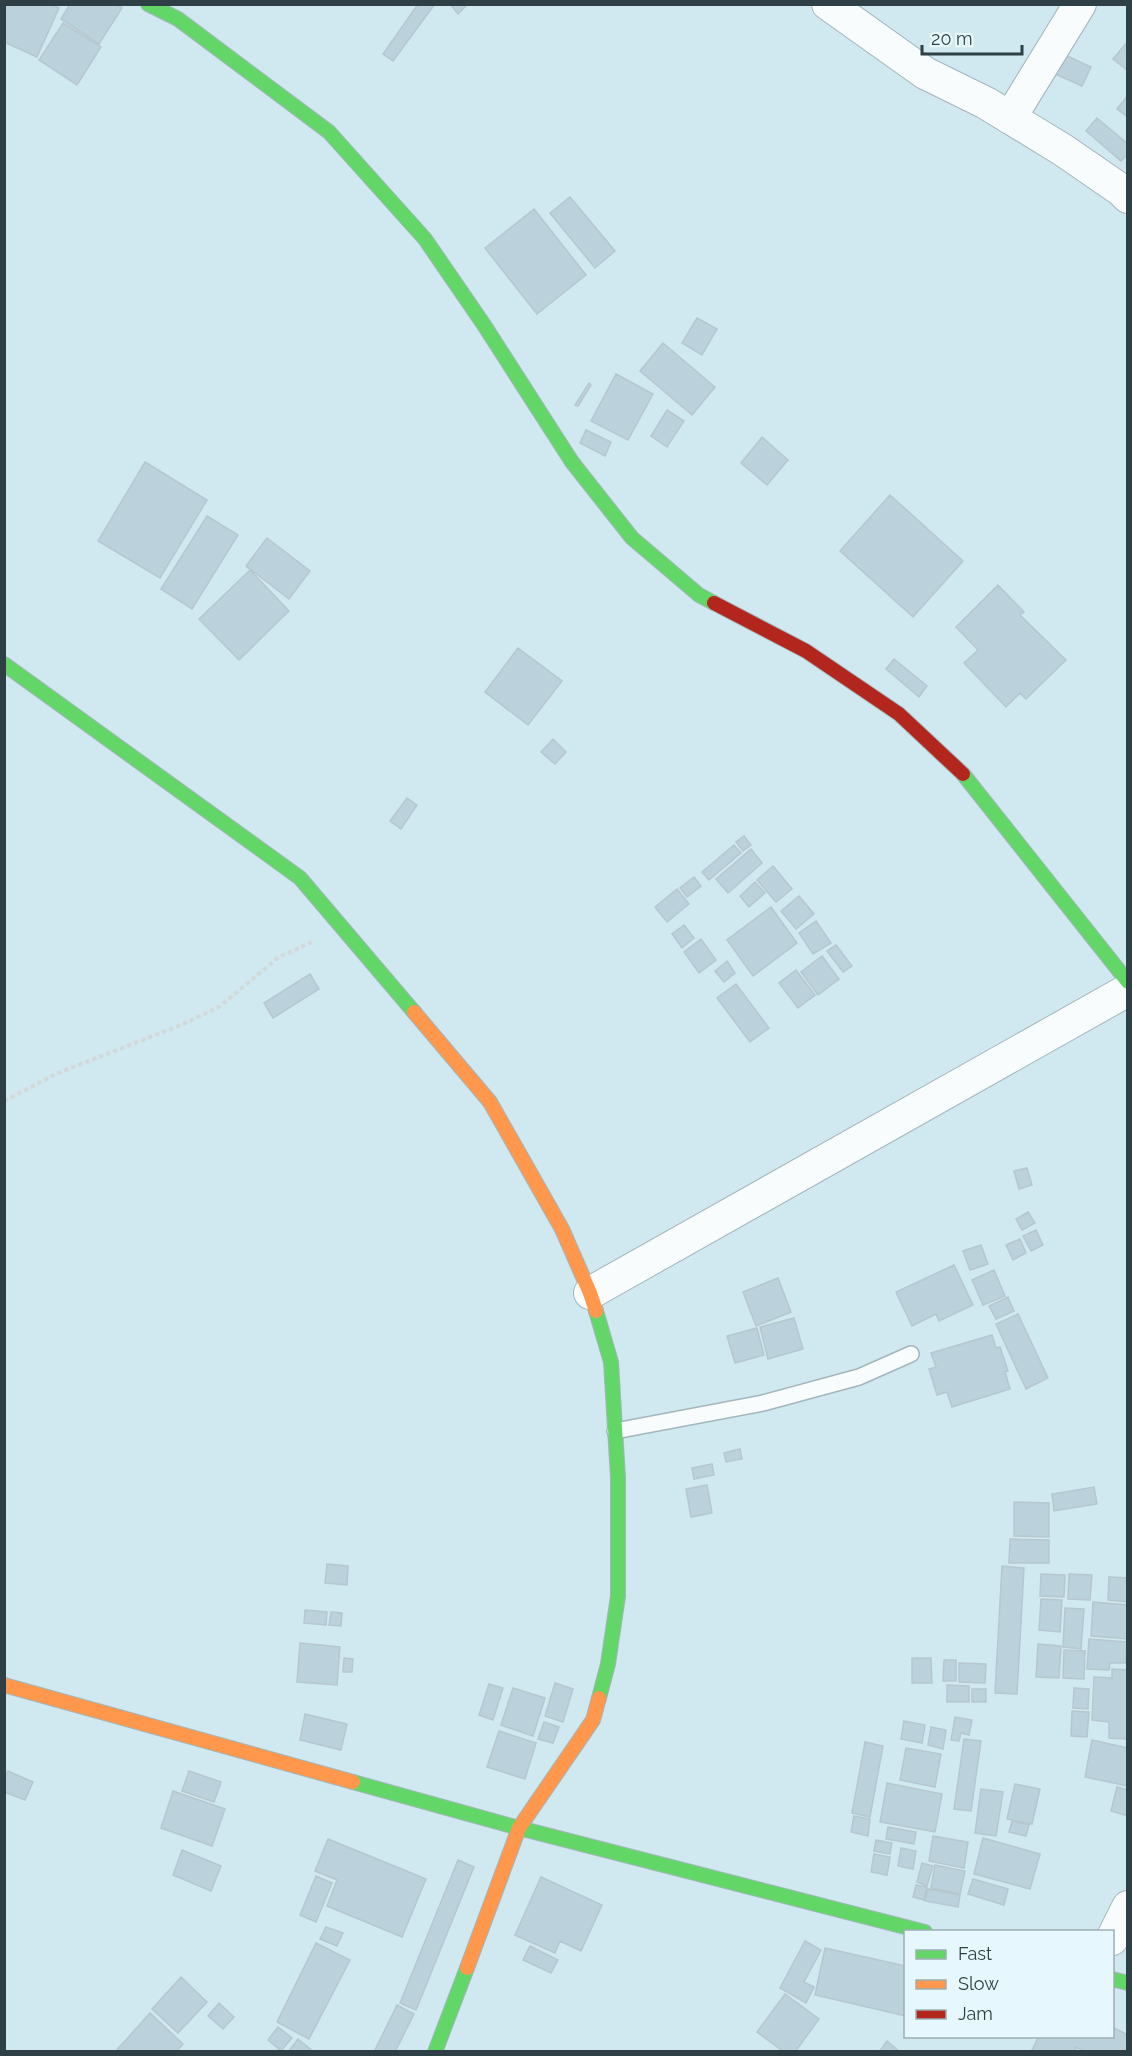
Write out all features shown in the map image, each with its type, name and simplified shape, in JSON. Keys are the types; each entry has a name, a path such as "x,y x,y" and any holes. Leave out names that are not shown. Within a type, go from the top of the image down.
{"street":[{"path":"148,4 178,19 329,132 425,239 484,325 572,462 632,538 699,595 806,651 899,714 966,777 1128,982"},
{"path":"828,4 925,73 986,103 1064,150 1128,197"},
{"path":"1011,118 1080,4"},
{"path":"4,664 300,878 490,1102 562,1229 590,1293 611,1362 618,1478 618,1596 608,1664 594,1720 519,1828 435,2052"},
{"path":"590,1293 1128,990"},
{"path":"4,1685 519,1828 917,1930"},
{"path":"1114,1937 1128,1907"}],"lane":[{"path":"615,1431 763,1403 859,1377 911,1354"}],"path":[{"path":"4,1101 58,1073 181,1025 219,1007 279,957 342,928"}],"building":[{"path":"7,4 50,4 59,8 37,57 4,42 4,9"},
{"path":"70,4 116,4 122,8 99,44 61,19"},
{"path":"418,4 435,4 393,61 383,54"},
{"path":"450,4 468,4 458,14"},
{"path":"63,23 101,47 77,85 39,60"},
{"path":"1128,41 1128,71 1113,59"},
{"path":"1061,53 1091,67 1082,86 1053,73"},
{"path":"1128,95 1128,117 1117,109"},
{"path":"1097,118 1128,144 1128,154 1121,161 1086,131"},
{"path":"570,197 615,251 595,268 550,213"},
{"path":"534,209 586,275 537,314 485,248"},
{"path":"697,318 717,329 702,355 682,343"},
{"path":"663,343 715,387 692,415 640,371"},
{"path":"616,374 653,394 628,440 591,421"},
{"path":"589,383 591,385 578,406 575,405"},
{"path":"667,410 684,421 667,447 651,436"},
{"path":"586,430 611,442 605,456 580,443"},
{"path":"762,437 788,460 767,485 741,463"},
{"path":"145,462 207,500 160,578 98,541"},
{"path":"890,495 963,561 913,617 840,551"},
{"path":"207,516 238,535 192,609 161,589"},
{"path":"267,538 310,571 289,599 246,566"},
{"path":"250,570 289,611 239,660 199,619"},
{"path":"998,585 1024,612 1020,615 1066,660 1026,699 1020,693 1006,707 964,663 978,650 956,627"},
{"path":"518,648 562,681 528,725 485,692"},
{"path":"894,659 927,686 919,697 886,669"},
{"path":"553,739 566,752 555,764 541,752"},
{"path":"407,798 417,805 401,829 390,821"},
{"path":"744,836 751,845 743,851 736,842"},
{"path":"734,845 741,853 709,880 702,872"},
{"path":"751,849 762,863 728,893 716,879"},
{"path":"773,866 792,889 776,902 757,880"},
{"path":"694,877 701,886 687,897 680,888"},
{"path":"755,882 765,893 749,907 740,896"},
{"path":"677,889 689,904 667,922 655,907"},
{"path":"799,896 814,914 796,929 781,911"},
{"path":"771,907 797,943 753,976 727,940"},
{"path":"816,921 831,943 813,954 799,933"},
{"path":"684,925 694,938 682,948 672,934"},
{"path":"701,939 716,960 699,973 684,952"},
{"path":"836,945 852,966 843,972 827,951"},
{"path":"822,956 839,979 818,995 801,972"},
{"path":"727,961 735,973 724,982 715,971"},
{"path":"796,970 815,995 798,1008 779,983"},
{"path":"310,974 319,989 273,1018 264,1003"},
{"path":"736,984 769,1028 750,1042 717,998"},
{"path":"1027,1168 1032,1185 1019,1189 1014,1171"},
{"path":"1028,1212 1035,1223 1022,1230 1016,1219"},
{"path":"1036,1230 1043,1245 1031,1251 1023,1236"},
{"path":"1020,1239 1026,1253 1013,1260 1006,1245"},
{"path":"981,1245 988,1264 970,1270 963,1251"},
{"path":"954,1265 973,1305 939,1321 936,1314 912,1326 896,1292"},
{"path":"994,1270 1005,1296 983,1305 972,1280"},
{"path":"778,1278 791,1312 756,1326 743,1292"},
{"path":"1008,1297 1014,1311 996,1319 989,1306"},
{"path":"1018,1314 1048,1378 1026,1389 996,1324"},
{"path":"794,1318 803,1349 768,1359 760,1327"},
{"path":"757,1328 764,1355 735,1363 727,1336"},
{"path":"992,1335 996,1348 1000,1347 1008,1371 1005,1372 1010,1389 952,1407 947,1392 937,1395 929,1369 936,1367 931,1353"},
{"path":"740,1449 742,1459 726,1462 724,1453"},
{"path":"712,1464 714,1475 694,1479 692,1468"},
{"path":"707,1485 712,1513 691,1517 686,1489"},
{"path":"1094,1487 1097,1504 1054,1511 1052,1494"},
{"path":"1014,1502 1049,1503 1049,1537 1014,1536"},
{"path":"1010,1539 1049,1540 1049,1563 1009,1563"},
{"path":"327,1564 348,1566 347,1585 325,1583"},
{"path":"1002,1566 1024,1568 1017,1694 995,1693"},
{"path":"1041,1574 1065,1575 1064,1597 1040,1596"},
{"path":"1069,1574 1092,1575 1090,1600 1068,1599"},
{"path":"1109,1577 1128,1578 1128,1602 1108,1600"},
{"path":"1041,1599 1062,1600 1060,1632 1039,1630"},
{"path":"1093,1602 1128,1605 1128,1639 1091,1636"},
{"path":"1065,1608 1084,1609 1081,1649 1063,1647"},
{"path":"305,1610 327,1612 326,1625 304,1623"},
{"path":"331,1612 342,1613 341,1626 329,1625"},
{"path":"1089,1639 1127,1642 1126,1663 1110,1663 1109,1670 1087,1669"},
{"path":"300,1643 340,1647 337,1685 297,1682"},
{"path":"1038,1644 1061,1646 1059,1678 1036,1677"},
{"path":"1064,1650 1085,1651 1084,1679 1063,1678"},
{"path":"344,1658 353,1659 352,1672 343,1672"},
{"path":"912,1658 931,1658 932,1683 912,1683"},
{"path":"944,1660 956,1660 956,1681 943,1681"},
{"path":"959,1663 986,1664 985,1683 959,1682"},
{"path":"1112,1669 1128,1670 1128,1739 1109,1738 1109,1722 1092,1720 1094,1677 1112,1678"},
{"path":"555,1683 573,1689 563,1722 545,1716"},
{"path":"489,1684 503,1688 493,1720 479,1715"},
{"path":"947,1685 969,1686 969,1702 947,1702"},
{"path":"513,1688 545,1698 533,1736 501,1725"},
{"path":"1074,1688 1089,1689 1088,1709 1073,1708"},
{"path":"972,1689 986,1689 986,1702 972,1702"},
{"path":"1072,1711 1089,1712 1087,1737 1071,1736"},
{"path":"305,1714 347,1724 341,1750 300,1740"},
{"path":"955,1717 972,1720 969,1735 961,1733 959,1741 951,1740"},
{"path":"904,1721 925,1725 922,1743 901,1739"},
{"path":"544,1722 559,1727 553,1743 538,1739"},
{"path":"931,1727 946,1730 943,1749 928,1745"},
{"path":"499,1731 536,1743 525,1779 487,1767"},
{"path":"964,1739 981,1741 971,1811 954,1809"},
{"path":"1092,1740 1128,1748 1128,1786 1085,1777"},
{"path":"865,1742 883,1746 870,1817 852,1813"},
{"path":"906,1748 941,1754 935,1787 900,1780"},
{"path":"8,1771 33,1782 25,1800 4,1792 4,1778"},
{"path":"189,1771 221,1782 214,1802 182,1791"},
{"path":"887,1783 942,1794 935,1832 880,1822"},
{"path":"1015,1784 1040,1789 1032,1824 1007,1819"},
{"path":"1117,1787 1128,1790 1128,1816 1111,1811"},
{"path":"981,1789 1003,1792 996,1836 975,1833"},
{"path":"173,1791 225,1809 212,1846 161,1828"},
{"path":"854,1816 870,1819 868,1836 851,1832"},
{"path":"1012,1821 1029,1825 1026,1836 1009,1832"},
{"path":"888,1827 916,1832 914,1844 886,1839"},
{"path":"933,1836 968,1842 964,1868 929,1861"},
{"path":"983,1838 1040,1854 1030,1889 974,1874"},
{"path":"328,1839 426,1879 402,1937 327,1906 337,1880 315,1871"},
{"path":"876,1840 892,1843 890,1854 874,1851"},
{"path":"901,1848 916,1851 913,1869 898,1866"},
{"path":"182,1850 221,1866 211,1891 173,1875"},
{"path":"874,1854 890,1857 887,1875 871,1872"},
{"path":"458,1860 474,1867 416,2010 400,2003"},
{"path":"922,1863 933,1866 927,1886 917,1882"},
{"path":"935,1865 965,1871 960,1894 931,1888"},
{"path":"316,1876 332,1883 316,1922 300,1915"},
{"path":"541,1877 602,1905 581,1951 560,1941 555,1953 515,1935"},
{"path":"973,1879 1008,1889 1004,1905 968,1894"},
{"path":"916,1885 927,1887 924,1900 913,1897"},
{"path":"928,1889 960,1895 958,1907 925,1901"},
{"path":"326,1927 343,1933 337,1946 320,1939"},
{"path":"805,1941 821,1950 804,1982 814,1987 806,2003 780,1988"},
{"path":"316,1943 350,1960 309,2039 277,2022"},
{"path":"530,1946 558,1960 551,1973 523,1960"},
{"path":"825,1948 904,1966 904,2016 815,1995"},
{"path":"181,1977 207,2002 178,2033 152,2009"},
{"path":"785,1994 819,2019 795,2052 784,2052 757,2032"},
{"path":"219,2003 234,2017 223,2029 208,2016"},
{"path":"397,2005 414,2014 395,2052 374,2052"},
{"path":"150,2013 183,2044 176,2052 115,2052"},
{"path":"278,2027 292,2038 281,2051 268,2040"},
{"path":"1114,2028 1128,2035 1128,2052 1085,2052 1076,2047 1074,2052 1031,2052 1038,2038 1114,2038"},
{"path":"298,2039 314,2052 288,2052"},
{"path":"887,2041 900,2052 879,2052"}],"traffic: fast":[{"path":"148,4 178,19 329,132 425,239 484,325 572,462 632,538 699,595 714,603"},
{"path":"4,664 300,878 414,1012"},
{"path":"963,774 1128,982"},
{"path":"596,1311 611,1362 618,1478 618,1596 608,1664 599,1698"},
{"path":"353,1782 519,1828 917,1930"},
{"path":"435,2052 467,1968"},
{"path":"1114,1980 1128,1983"}],"traffic: slow":[{"path":"414,1012 490,1102 562,1229 596,1311"},
{"path":"4,1685 353,1782"},
{"path":"467,1968 519,1828 593,1720 599,1698"}],"traffic: jam":[{"path":"714,603 806,651 899,714 963,774"}]}
